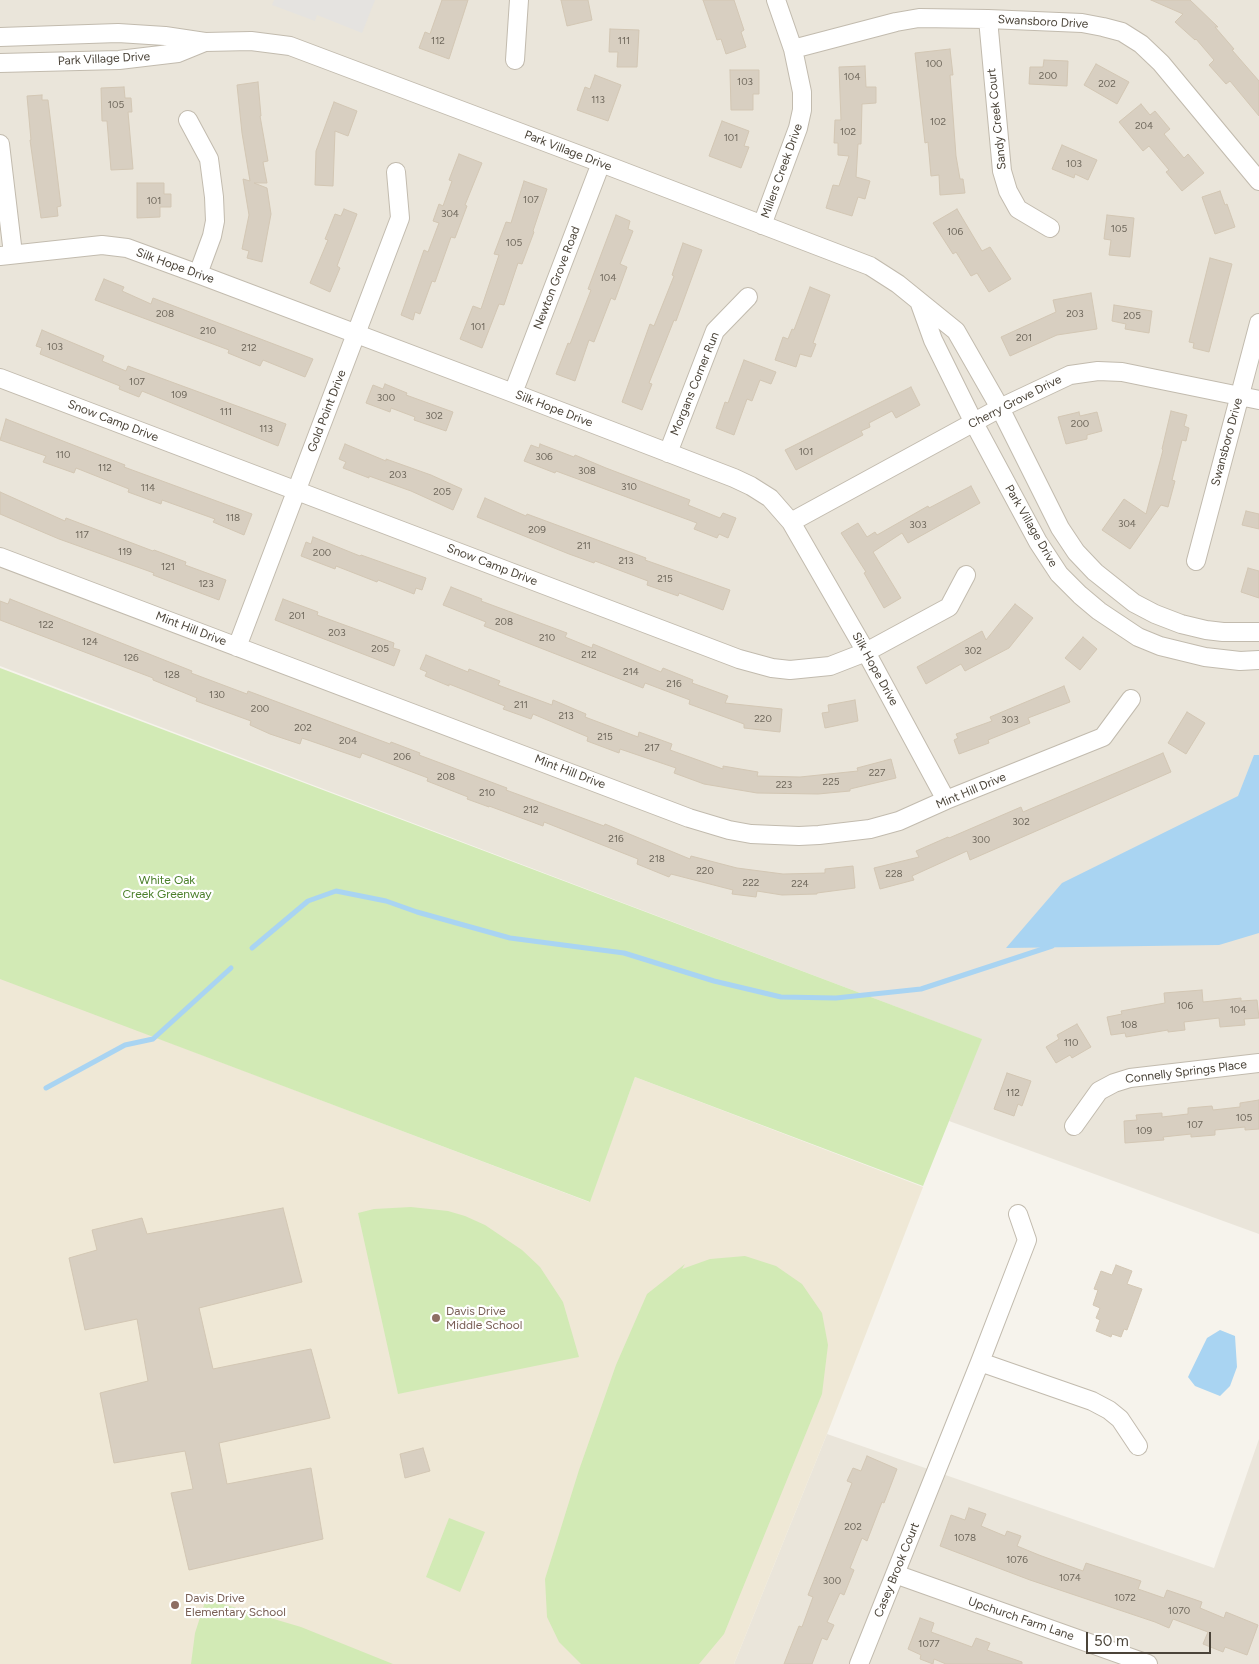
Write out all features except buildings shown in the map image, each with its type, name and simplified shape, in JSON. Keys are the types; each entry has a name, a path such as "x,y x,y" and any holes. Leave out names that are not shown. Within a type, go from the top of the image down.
{"street":[{"path":"516,60 518,0"},
{"name":"Millers Creek Drive","path":"762,225 798,128 802,110 802,92 793,49 776,0"},
{"name":"Swansboro Drive","path":"793,49 896,22 919,18 1082,23 1103,26 1122,32 1140,44 1161,63 1259,182"},
{"name":"Sandy Creek Court","path":"988,19 1002,171 1008,191 1018,210 1050,228"},
{"name":"Park Village Drive","path":"0,38 118,33 164,36 205,42 251,41 290,46 870,266 898,284 956,331 1000,408 1060,528 1076,552 1095,572 1134,603 1181,624 1223,632 1259,632"},
{"name":"Park Village Drive","path":"0,63 119,60 178,53 205,42"},
{"path":"188,120 209,159 214,197 215,221 212,236 198,274"},
{"path":"0,144 7,255"},
{"name":"Newton Grove Road","path":"513,393 601,163"},
{"name":"Gold Point Drive","path":"237,647 400,218 396,172"},
{"name":"Silk Hope Drive","path":"7,255 102,245 127,248 513,393 750,486 770,498 791,522 866,652 946,800"},
{"name":"Morgans Corner Run","path":"668,453 715,331 748,297"},
{"name":"Park Village Drive","path":"918,301 932,340 974,422 1047,557 1059,574 1093,606 1138,637 1160,646 1205,657 1240,661 1259,660"},
{"name":"Swansboro Drive","path":"1196,561 1259,323"},
{"name":"Cherry Grove Drive","path":"791,522 1000,408 1070,375 1098,371 1122,372 1259,400"},
{"name":"Snow Camp Drive","path":"0,378 739,659 772,668 790,670 830,666 866,652 949,607 966,575"},
{"name":"Mint Hill Drive","path":"0,556 689,818 729,830 751,834 799,836 847,832 893,824 946,800 1103,736 1130,699"},
{"name":"Connelly Springs Place","path":"1074,1126 1098,1091 1114,1083 1130,1078 1259,1063"},
{"name":"Casey Brook Court","path":"859,1664 1027,1240 1018,1214"},
{"path":"980,1362 1092,1401 1109,1410 1120,1419 1138,1446"},
{"name":"Upchurch Farm Lane","path":"895,1574 1148,1664"}],"shaded area":[{"path":"0,0 1259,0 1259,1234 949,1121 981,1039 0,666"},
{"path":"274,0 375,0 362,33 317,15 315,21 272,5"},
{"name":"Davis Drive Middle School","path":"0,978 589,1202 635,1077 923,1187 827,1434 734,1664 0,1664"},
{"path":"827,1434 1214,1568 1259,1439 1259,1664 734,1664"}],"green space":[{"name":"White Oak Creek Greenway","path":"0,668 982,1039 923,1186 635,1077 590,1202 0,979"},
{"path":"411,1207 448,1211 465,1216 485,1225 522,1250 540,1267 563,1302 579,1357 398,1394 358,1213 374,1209"},
{"path":"745,1256 776,1266 802,1284 822,1313 828,1345 822,1394 724,1634 699,1664 581,1664 559,1642 547,1617 545,1579 579,1470 616,1365 647,1294 685,1264 682,1269 710,1259"},
{"path":"449,1518 485,1532 460,1592 426,1577"},
{"path":"206,1599 301,1627 393,1664 191,1664 195,1633"}],"water":[{"path":"1254,755 1259,755 1259,933 1219,945 1006,948 1062,883 1238,796"},
{"path":"1220,1330 1235,1336 1237,1367 1230,1386 1220,1396 1195,1386 1188,1377 1207,1338"}],"waterway":[{"path":"252,948 308,901 336,891 386,901 417,912 510,938 624,953 714,981 781,997 836,998 921,989 1052,946"},
{"path":"46,1088 125,1045 153,1039 231,968"}],"place":[{"name":"Davis Drive Middle School","path":"436,1318"},
{"name":"Davis Drive Elementary School","path":"175,1605"}]}
